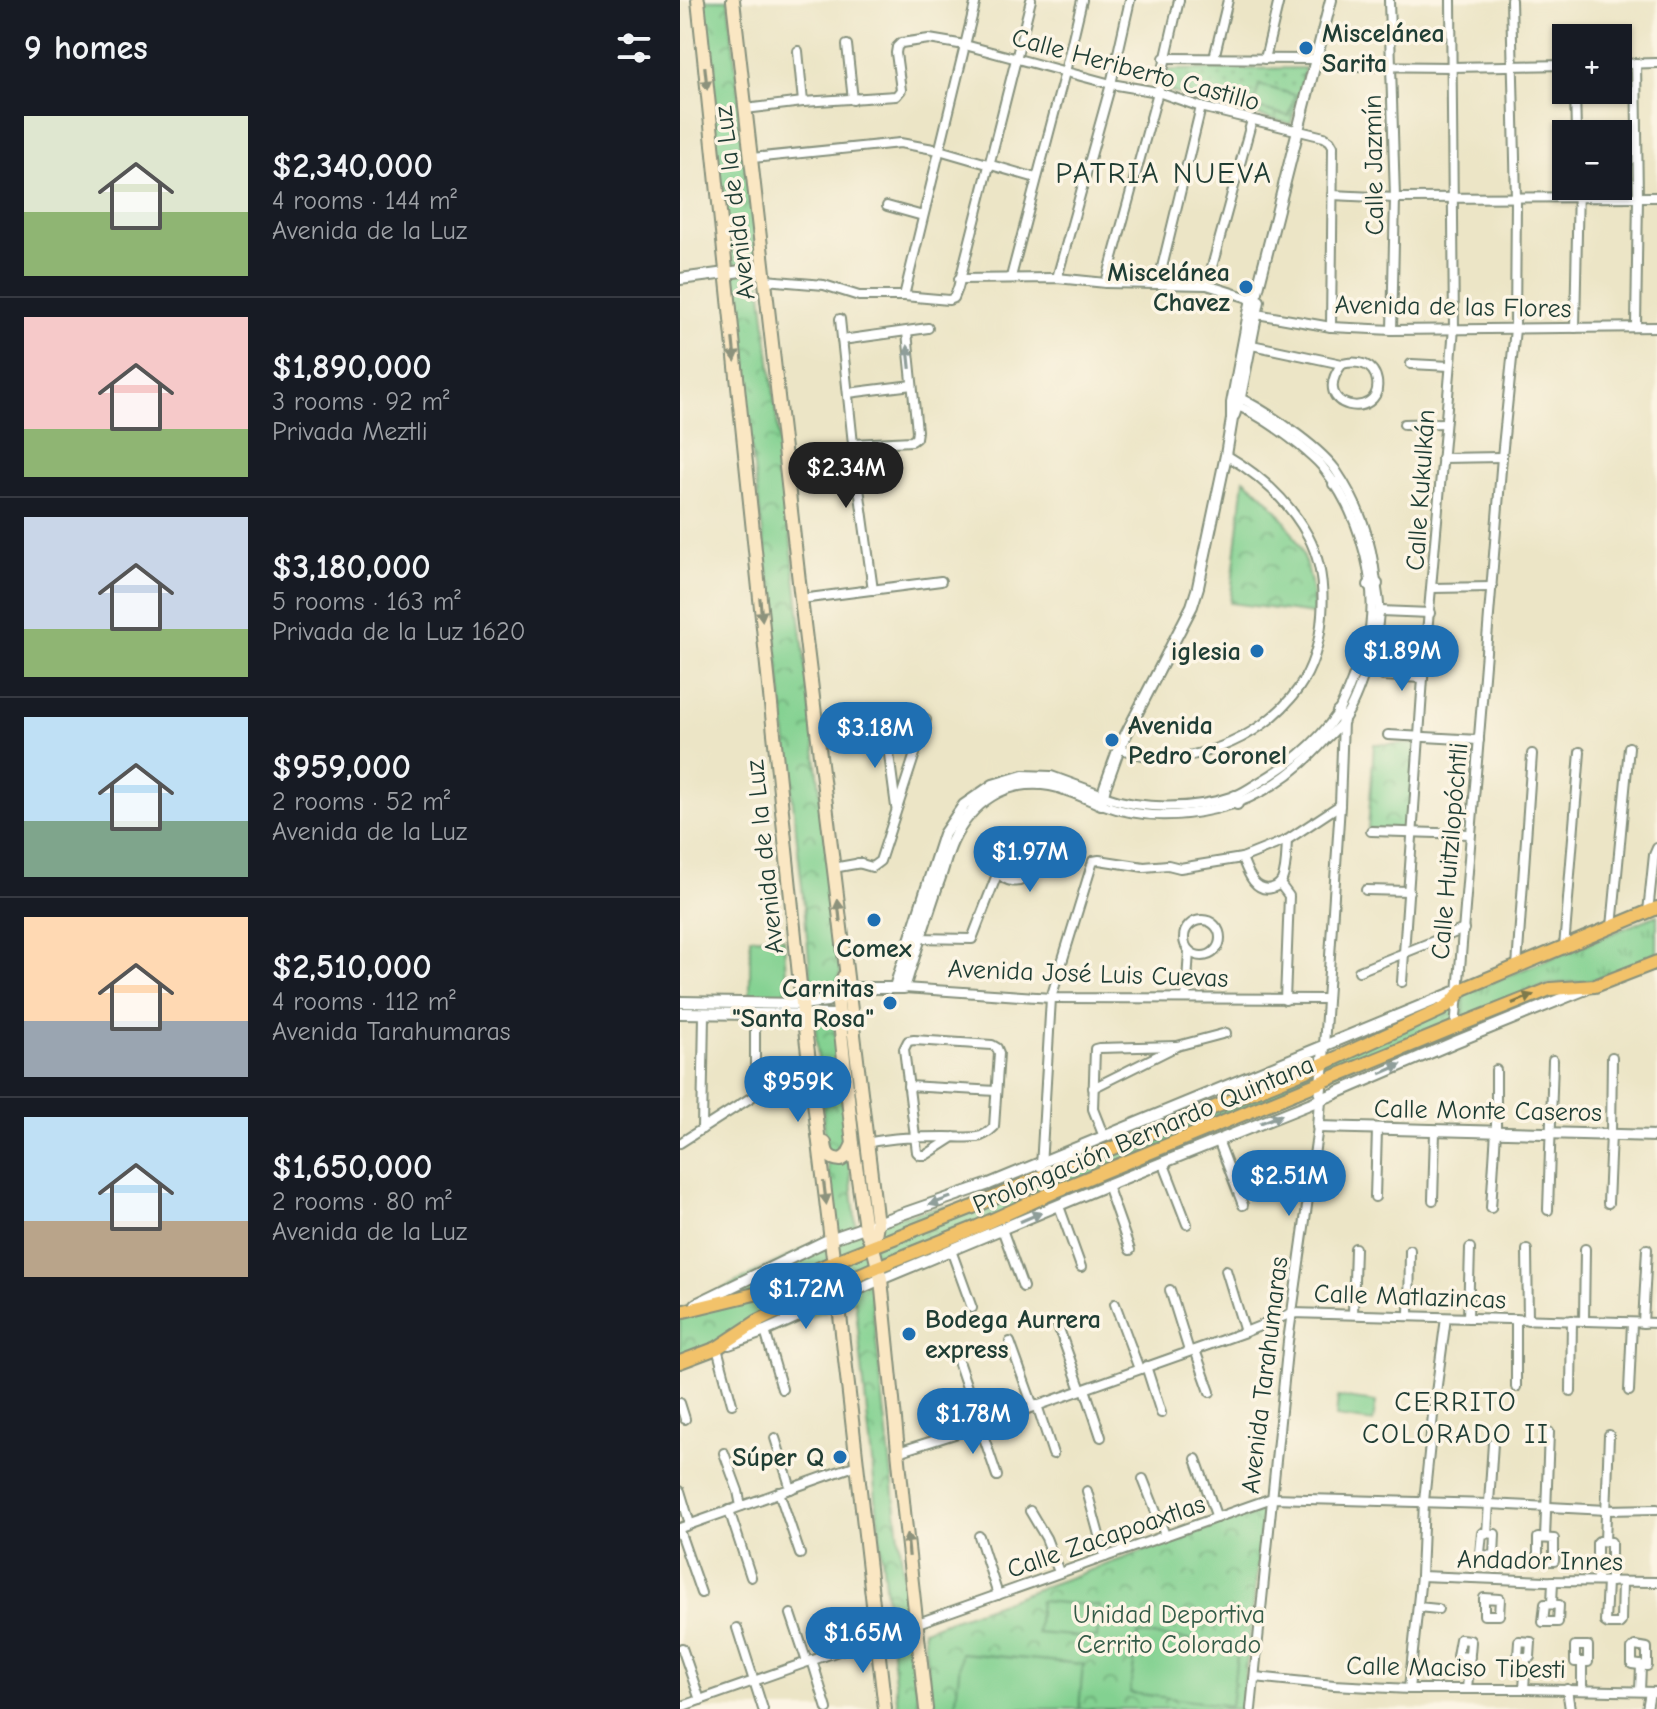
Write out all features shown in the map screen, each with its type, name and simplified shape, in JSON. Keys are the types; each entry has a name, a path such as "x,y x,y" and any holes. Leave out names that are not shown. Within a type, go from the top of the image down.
{"main road":[{"name":"Avenida de la Luz","path":"698,0 802,1010 885,1709"},
{"name":"Avenida de la Luz","path":"733,0 846,973 840,1015 853,1144 871,1226"},
{"name":"Prolongación Bernardo Quintana","path":"680,1312 771,1290 1040,1177 1323,1064 1441,1010 1459,992 1652,910"},
{"name":"Prolongación Bernardo Quintana","path":"680,1362 717,1348 758,1321 879,1273 1056,1191 1455,1027 1550,989 1595,986 1657,962"},
{"name":"Avenida de la Luz","path":"843,991 867,1143 873,1247 879,1273 926,1709"},
{"path":"811,1078 818,1094 827,1154 841,1160 853,1144"}],"street":[{"path":"904,296 976,0"},
{"path":"680,279 726,273 764,274 824,285 859,296 954,298 1031,0"},
{"path":"1011,277 1082,0"},
{"path":"1057,278 1111,84 1130,0"},
{"path":"1106,283 1158,92 1179,0"},
{"path":"1214,58 1228,0"},
{"path":"1265,59 1279,0"},
{"path":"1102,800 1119,748 1194,601 1256,297 1331,0"},
{"name":"Calle Jazmín","path":"1389,0 1395,198 1392,330"},
{"name":"Calle Kukulkán","path":"1402,982 1423,678 1454,328 1451,0"},
{"name":"Calle Huitzilopóchtli","path":"1455,1042 1470,834 1515,329 1516,198 1511,0"},
{"name":"Calle Heriberto Castillo","path":"745,109 898,95 901,87 896,50 901,43 929,39 965,45 1111,84 1158,92 1201,107 1324,137 1333,146 1332,195"},
{"path":"847,45 853,100"},
{"path":"798,51 803,102"},
{"path":"1164,58 1315,59"},
{"path":"1632,63 1657,63"},
{"path":"1636,63 1636,326"},
{"path":"1355,66 1552,66"},
{"path":"1158,284 1201,107"},
{"path":"1207,285 1252,120"},
{"path":"752,158 904,143 1036,178"},
{"path":"1331,327 1332,195 1552,198"},
{"path":"1632,197 1657,197"},
{"path":"1575,328 1578,200"},
{"path":"887,206 923,216"},
{"path":"959,279 1057,278 1106,283 1207,285 1256,297"},
{"name":"Avenida de las Flores","path":"1253,314 1331,327 1392,330 1657,327"},
{"path":"840,319 873,590"},
{"path":"842,340 928,328"},
{"path":"853,444 914,439 917,431 907,332"},
{"path":"1247,344 1342,364 1357,361 1365,364 1372,369 1377,386 1375,395 1361,406 1344,404 1333,391 1332,382 1342,364"},
{"path":"1411,364 1450,366"},
{"path":"848,393 912,385"},
{"path":"1236,400 1314,458 1360,512 1367,530 1373,556 1373,584 1366,648 1341,716"},
{"path":"1404,424 1445,423"},
{"path":"1119,748 1145,756 1174,759 1232,743 1258,729 1290,699 1299,688 1314,655 1323,603 1321,576 1309,538 1295,514 1277,493 1226,455"},
{"path":"1442,458 1502,457"},
{"path":"801,599 941,581"},
{"path":"900,987 952,843 975,801 1013,782 1055,786 1102,800 1123,811 1150,815 1181,815 1236,800 1296,759 1341,716 1362,681 1373,648 1380,611 1373,584"},
{"path":"1432,588 1492,587"},
{"path":"1380,611 1430,613"},
{"path":"1383,676 1423,678"},
{"name":"Avenida Tarahumaras","path":"1251,1709 1292,1313 1322,1083 1340,805 1341,716"},
{"path":"833,868 881,858 926,720"},
{"path":"896,811 885,729 923,731"},
{"path":"1388,735 1479,740"},
{"path":"1612,927 1629,747"},
{"path":"1564,948 1580,752"},
{"path":"1517,967 1532,754"},
{"path":"1040,1177 1051,998 1093,861 1183,868 1242,858 1287,840 1340,805"},
{"path":"1371,831 1470,834"},
{"path":"1242,858 1256,884 1270,889 1280,884 1287,840"},
{"path":"916,938 972,939 998,872 997,857 1001,851 1007,846 1018,846 1030,855 1032,866 1022,880 1006,880 998,872"},
{"path":"1652,910 1654,855 1657,848"},
{"path":"1280,884 1289,896 1285,1000"},
{"path":"1366,890 1409,891"},
{"path":"1186,998 1189,951 1183,941 1186,929 1201,919 1217,927 1220,938 1216,950 1206,956 1189,951"},
{"path":"1359,971 1464,929"},
{"name":"Prolongación Bernardo Quintana","path":"879,1273 951,1250 1595,986"},
{"name":"Avenida José Luis Cuevas","path":"802,1010 843,991 900,987 1051,998 1327,999"},
{"name":"Prolongación Bernardo Quintana","path":"680,1312 830,1239 989,1184 1459,992"},
{"path":"680,1002 840,1015"},
{"path":"680,1013 755,1015 802,1010"},
{"path":"702,1129 704,1014"},
{"path":"755,1015 755,1095"},
{"path":"1093,1088 1177,1046 1226,1033"},
{"path":"867,1143 914,1137 954,1137 978,1137 994,1127 999,1053 995,1046 914,1040 908,1041 904,1049 914,1137 917,1152 926,1155 954,1137"},
{"path":"1104,1137 1093,1109 1094,1052 1097,1048 1177,1046"},
{"path":"680,1143 755,1095 808,1056"},
{"path":"1608,1203 1612,1057"},
{"path":"1548,1210 1553,1060"},
{"path":"1491,1208 1496,1070"},
{"path":"908,1086 996,1091"},
{"name":"Calle Monte Caseros","path":"1318,1127 1657,1136"},
{"path":"1375,1197 1377,1130"},
{"path":"1433,1200 1435,1132"},
{"path":"1218,1140 1243,1205"},
{"path":"1163,1162 1187,1224"},
{"path":"1107,1185 1130,1250"},
{"path":"1059,1206 1081,1267"},
{"path":"1002,1229 1023,1287"},
{"path":"1353,1314 1355,1248"},
{"path":"1468,1318 1470,1248"},
{"path":"1584,1321 1585,1249"},
{"path":"1643,1323 1647,1249"},
{"path":"951,1250 972,1308"},
{"path":"1409,1315 1410,1250"},
{"path":"1527,1250 1528,1320"},
{"path":"1226,1270 1245,1332"},
{"path":"1170,1290 1210,1392"},
{"name":"Prolongación Bernardo Quintana","path":"717,1348 765,1331 837,1291"},
{"path":"1115,1304 1161,1413"},
{"name":"Calle Matlazincas","path":"898,1452 980,1426 1292,1313 1657,1323"},
{"path":"1409,1689 1421,1576 1424,1501 1446,1318"},
{"path":"1516,1319 1516,1387"},
{"path":"1571,1391 1572,1320"},
{"path":"1629,1391 1632,1323"},
{"path":"1058,1326 1101,1437"},
{"path":"765,1331 782,1389"},
{"path":"1010,1342 1053,1454"},
{"path":"717,1348 732,1404"},
{"path":"958,1361 997,1476"},
{"path":"680,1403 685,1419"},
{"path":"1545,1538 1549,1432"},
{"path":"1605,1541 1609,1435"},
{"path":"775,1438 791,1489"},
{"path":"1487,1533 1493,1443"},
{"path":"724,1453 741,1506"},
{"path":"1196,1459 1217,1518"},
{"path":"701,1593 680,1530 857,1465"},
{"path":"1143,1479 1165,1535"},
{"path":"680,1491 690,1524"},
{"path":"1087,1491 1105,1557"},
{"path":"779,1492 800,1554"},
{"name":"Calle Zacapoaxtlas","path":"680,1707 1272,1498 1424,1501 1607,1510 1657,1509"},
{"path":"729,1510 751,1577"},
{"path":"1030,1511 1046,1538 1059,1572"},
{"path":"979,1536 998,1595"},
{"path":"1605,1582 1599,1541 1612,1543 1605,1582 1605,1622 1608,1624 1621,1622 1622,1582"},
{"name":"Andador Innes","path":"1421,1576 1657,1582"},
{"path":"1493,1598 1494,1579"},
{"path":"1552,1604 1553,1581"},
{"path":"1418,1607 1438,1609"},
{"path":"791,1614 827,1709"},
{"path":"737,1628 763,1709"},
{"path":"682,1648 706,1709"},
{"path":"1467,1689 1470,1657"},
{"path":"1524,1689 1526,1658"},
{"path":"1582,1662 1582,1690"},
{"path":"1641,1666 1649,1692 1647,1709"},
{"name":"Calle Maciso Tibesti","path":"1255,1677 1409,1689 1649,1692"},
{"path":"1567,1689 1570,1709"}],"green space":[{"path":"701,0 728,0 841,971 831,999 856,1226 945,1206 944,1215 986,1203 1150,1140 1464,994 1464,1019 868,1270 919,1709 898,1709 855,1300 680,1365 680,1310 834,1234 805,915 770,587 728,274"},
{"path":"1305,68 1291,124 1163,90 1168,70"},
{"path":"1259,85 1295,95 1289,116 1253,107"},
{"path":"1244,479 1274,507 1296,538 1309,574 1314,614 1230,603"},
{"path":"1374,744 1416,744 1410,829 1368,829"},
{"path":"1657,915 1657,953 1591,980 1540,987 1464,1019 1464,994"},
{"path":"750,937 784,938 787,998 750,997"},
{"path":"1338,1397 1376,1402 1373,1422 1336,1417"},
{"name":"Unidad Deportiva Cerrito Colorado","path":"1262,1511 1241,1709 932,1709 923,1630"},
{"path":"1040,1601 1100,1606 1097,1638 1037,1633"},
{"path":"1138,1634 1238,1646 1231,1706 1130,1693"},
{"path":"961,1653 1083,1664 1079,1709 955,1709"}],"place":[{"name":"Miscelánea Sarita","path":"1306,48"},
{"name":"Miscelánea Chavez","path":"1246,287"},
{"name":"iglesia","path":"1257,651"},
{"name":"Avenida Pedro Coronel","path":"1112,740"},
{"name":"Comex","path":"874,920"},
{"name":"Carnitas \"Santa Rosa\"","path":"890,1003"},
{"name":"Bodega Aurrera express","path":"909,1334"},
{"name":"Súper Q","path":"840,1457"}],"district":[{"name":"PATRIA NUEVA","path":"1164,173"},
{"name":"CERRITO COLORADO II","path":"1456,1417"}]}
